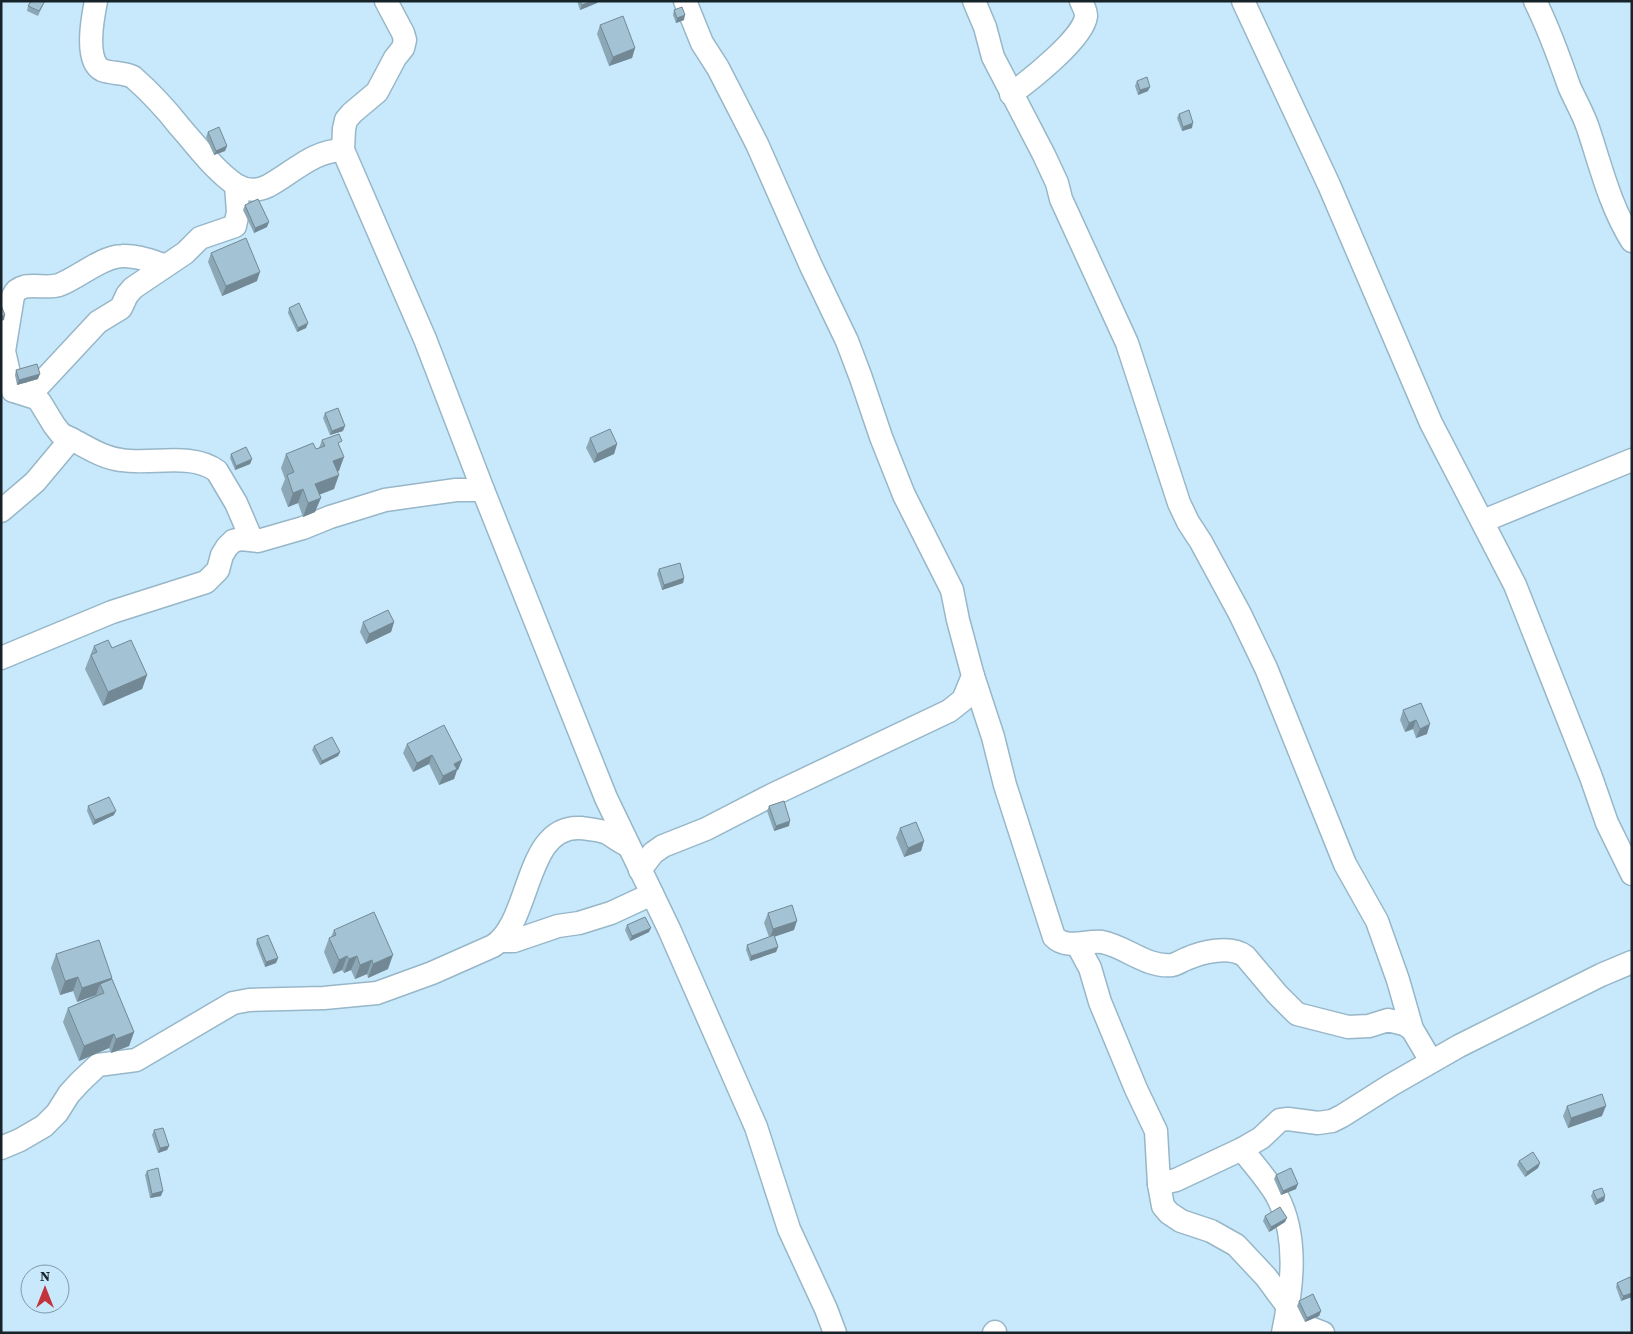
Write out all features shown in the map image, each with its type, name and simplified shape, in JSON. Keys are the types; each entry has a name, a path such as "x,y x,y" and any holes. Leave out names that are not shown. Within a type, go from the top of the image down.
{"street":[{"path":"96,1 90,26 90,41 95,61 99,67 102,70 125,73 133,77 180,126 208,160 236,185 246,190 256,190 268,186 317,155 332,150 343,150"},
{"path":"386,1 403,33 405,40 403,48 376,92 346,120 343,150 425,339 606,798 652,894 756,1127 789,1229 835,1333"},
{"path":"685,1 702,43 718,68 757,144 811,266 847,341 904,495 952,590 958,620 973,676 986,712 1004,785 1054,937 1059,941 1078,944 1103,942 1150,961 1170,965 1211,952 1240,952 1277,994 1297,1014 1304,1018 1348,1027 1370,1026 1388,1020 1404,1024 1412,1030"},
{"path":"974,1 985,27 993,57 1054,176 1061,199 1127,344 1179,503 1253,641 1275,690 1290,732 1345,864 1377,921 1395,971 1412,1030 1431,1061"},
{"path":"1011,94 1038,75 1081,30 1086,16 1085,8 1080,1"},
{"path":"1244,1 1329,185 1431,423 1515,584 1607,822 1632,874"},
{"path":"1535,1 1587,126 1609,194 1632,241"},
{"path":"15,390 98,322 121,308 127,295 133,288 164,265 185,253 200,238 235,226 238,212 236,185"},
{"path":"164,265 144,259 121,256 91,267 62,284 54,286 23,286 15,290 4,351 15,390 40,402 46,414 61,434 110,458 139,462 192,461 213,469 236,503 252,540"},
{"path":"1,511 35,482 71,439"},
{"path":"1483,521 1632,460"},
{"path":"1,658 112,612 206,582 218,570 222,555 233,541 241,539 258,541 303,528 330,516 385,500 456,490 483,490"},
{"path":"640,870 653,852 663,846 706,829 772,795 949,711 963,700 973,676"},
{"path":"958,705 986,712"},
{"path":"1,1148 20,1140 44,1126 57,1113 69,1094 98,1065 136,1060 233,1003 249,1000 324,998 376,993 432,973 500,941 508,932 516,916 534,865 548,842 559,832 574,828 588,828 606,833 627,845"},
{"path":"500,941 514,941 558,926 569,925 611,913 652,894"},
{"path":"1078,944 1090,968 1100,1002 1136,1089 1156,1131 1159,1184 1163,1206 1169,1213 1181,1220 1211,1231 1236,1245 1266,1277 1296,1319 1305,1326 1323,1333"},
{"path":"1159,1184 1176,1180 1242,1149 1261,1138 1280,1120 1288,1119 1318,1123 1337,1119 1431,1061 1601,975 1632,962"},
{"path":"1242,1149 1276,1196 1288,1228 1292,1259 1288,1308 1283,1333"}],"building":[{"path":"31,1 45,1 39,11 28,6"},
{"path":"580,1 592,1 582,5"},
{"path":"682,7 685,15 677,18 674,10"},
{"path":"623,16 635,48 613,57 600,25"},
{"path":"1147,77 1150,87 1140,90 1137,81"},
{"path":"1189,110 1193,123 1183,127 1179,114"},
{"path":"219,127 227,146 216,151 208,132"},
{"path":"258,199 269,222 255,228 245,205"},
{"path":"246,238 260,272 226,286 211,253"},
{"path":"299,303 308,323 298,328 289,308"},
{"path":"1,305 5,315 1,317"},
{"path":"37,364 40,374 19,380 16,370"},
{"path":"338,408 345,426 332,431 325,413"},
{"path":"610,429 617,444 597,454 590,438"},
{"path":"339,434 342,441 338,443 344,457 333,461 339,475 315,484 321,498 308,503 303,489 293,493 287,475 294,472 286,454 313,443 316,449 325,446 322,440"},
{"path":"246,447 252,459 236,466 231,454"},
{"path":"680,563 684,578 664,585 659,569"},
{"path":"388,610 394,622 369,634 363,622"},
{"path":"108,640 112,648 131,640 147,675 108,692 91,655 97,652 94,646"},
{"path":"1421,703 1430,724 1420,729 1416,720 1409,723 1403,710"},
{"path":"444,725 462,760 454,764 457,769 443,776 432,755 417,763 407,744"},
{"path":"332,737 340,752 322,761 314,746"},
{"path":"109,797 116,811 95,820 88,806"},
{"path":"784,801 790,821 776,826 769,806"},
{"path":"916,822 924,841 908,848 900,828"},
{"path":"792,905 797,921 773,929 768,913"},
{"path":"374,912 393,955 373,964 372,960 360,965 357,956 349,959 347,956 339,960 329,938 336,935 334,930"},
{"path":"645,917 651,928 632,936 627,925"},
{"path":"268,935 278,958 266,962 257,939"},
{"path":"774,935 778,947 751,956 747,945"},
{"path":"99,940 112,978 82,988 78,977 65,981 56,954"},
{"path":"112,979 134,1032 116,1039 114,1034 84,1046 68,1008 104,993 100,984"},
{"path":"1602,1094 1606,1106 1571,1118 1567,1106"},
{"path":"163,1128 169,1146 160,1148 154,1130"},
{"path":"1533,1152 1540,1163 1527,1172 1519,1161"},
{"path":"158,1168 163,1191 152,1194 147,1171"},
{"path":"1291,1168 1298,1184 1283,1191 1276,1175"},
{"path":"1602,1188 1605,1196 1597,1200 1593,1191"},
{"path":"1280,1207 1287,1218 1271,1227 1265,1216"},
{"path":"1630,1277 1632,1293 1623,1296 1617,1283"},
{"path":"1313,1294 1321,1311 1307,1318 1299,1301"}]}
